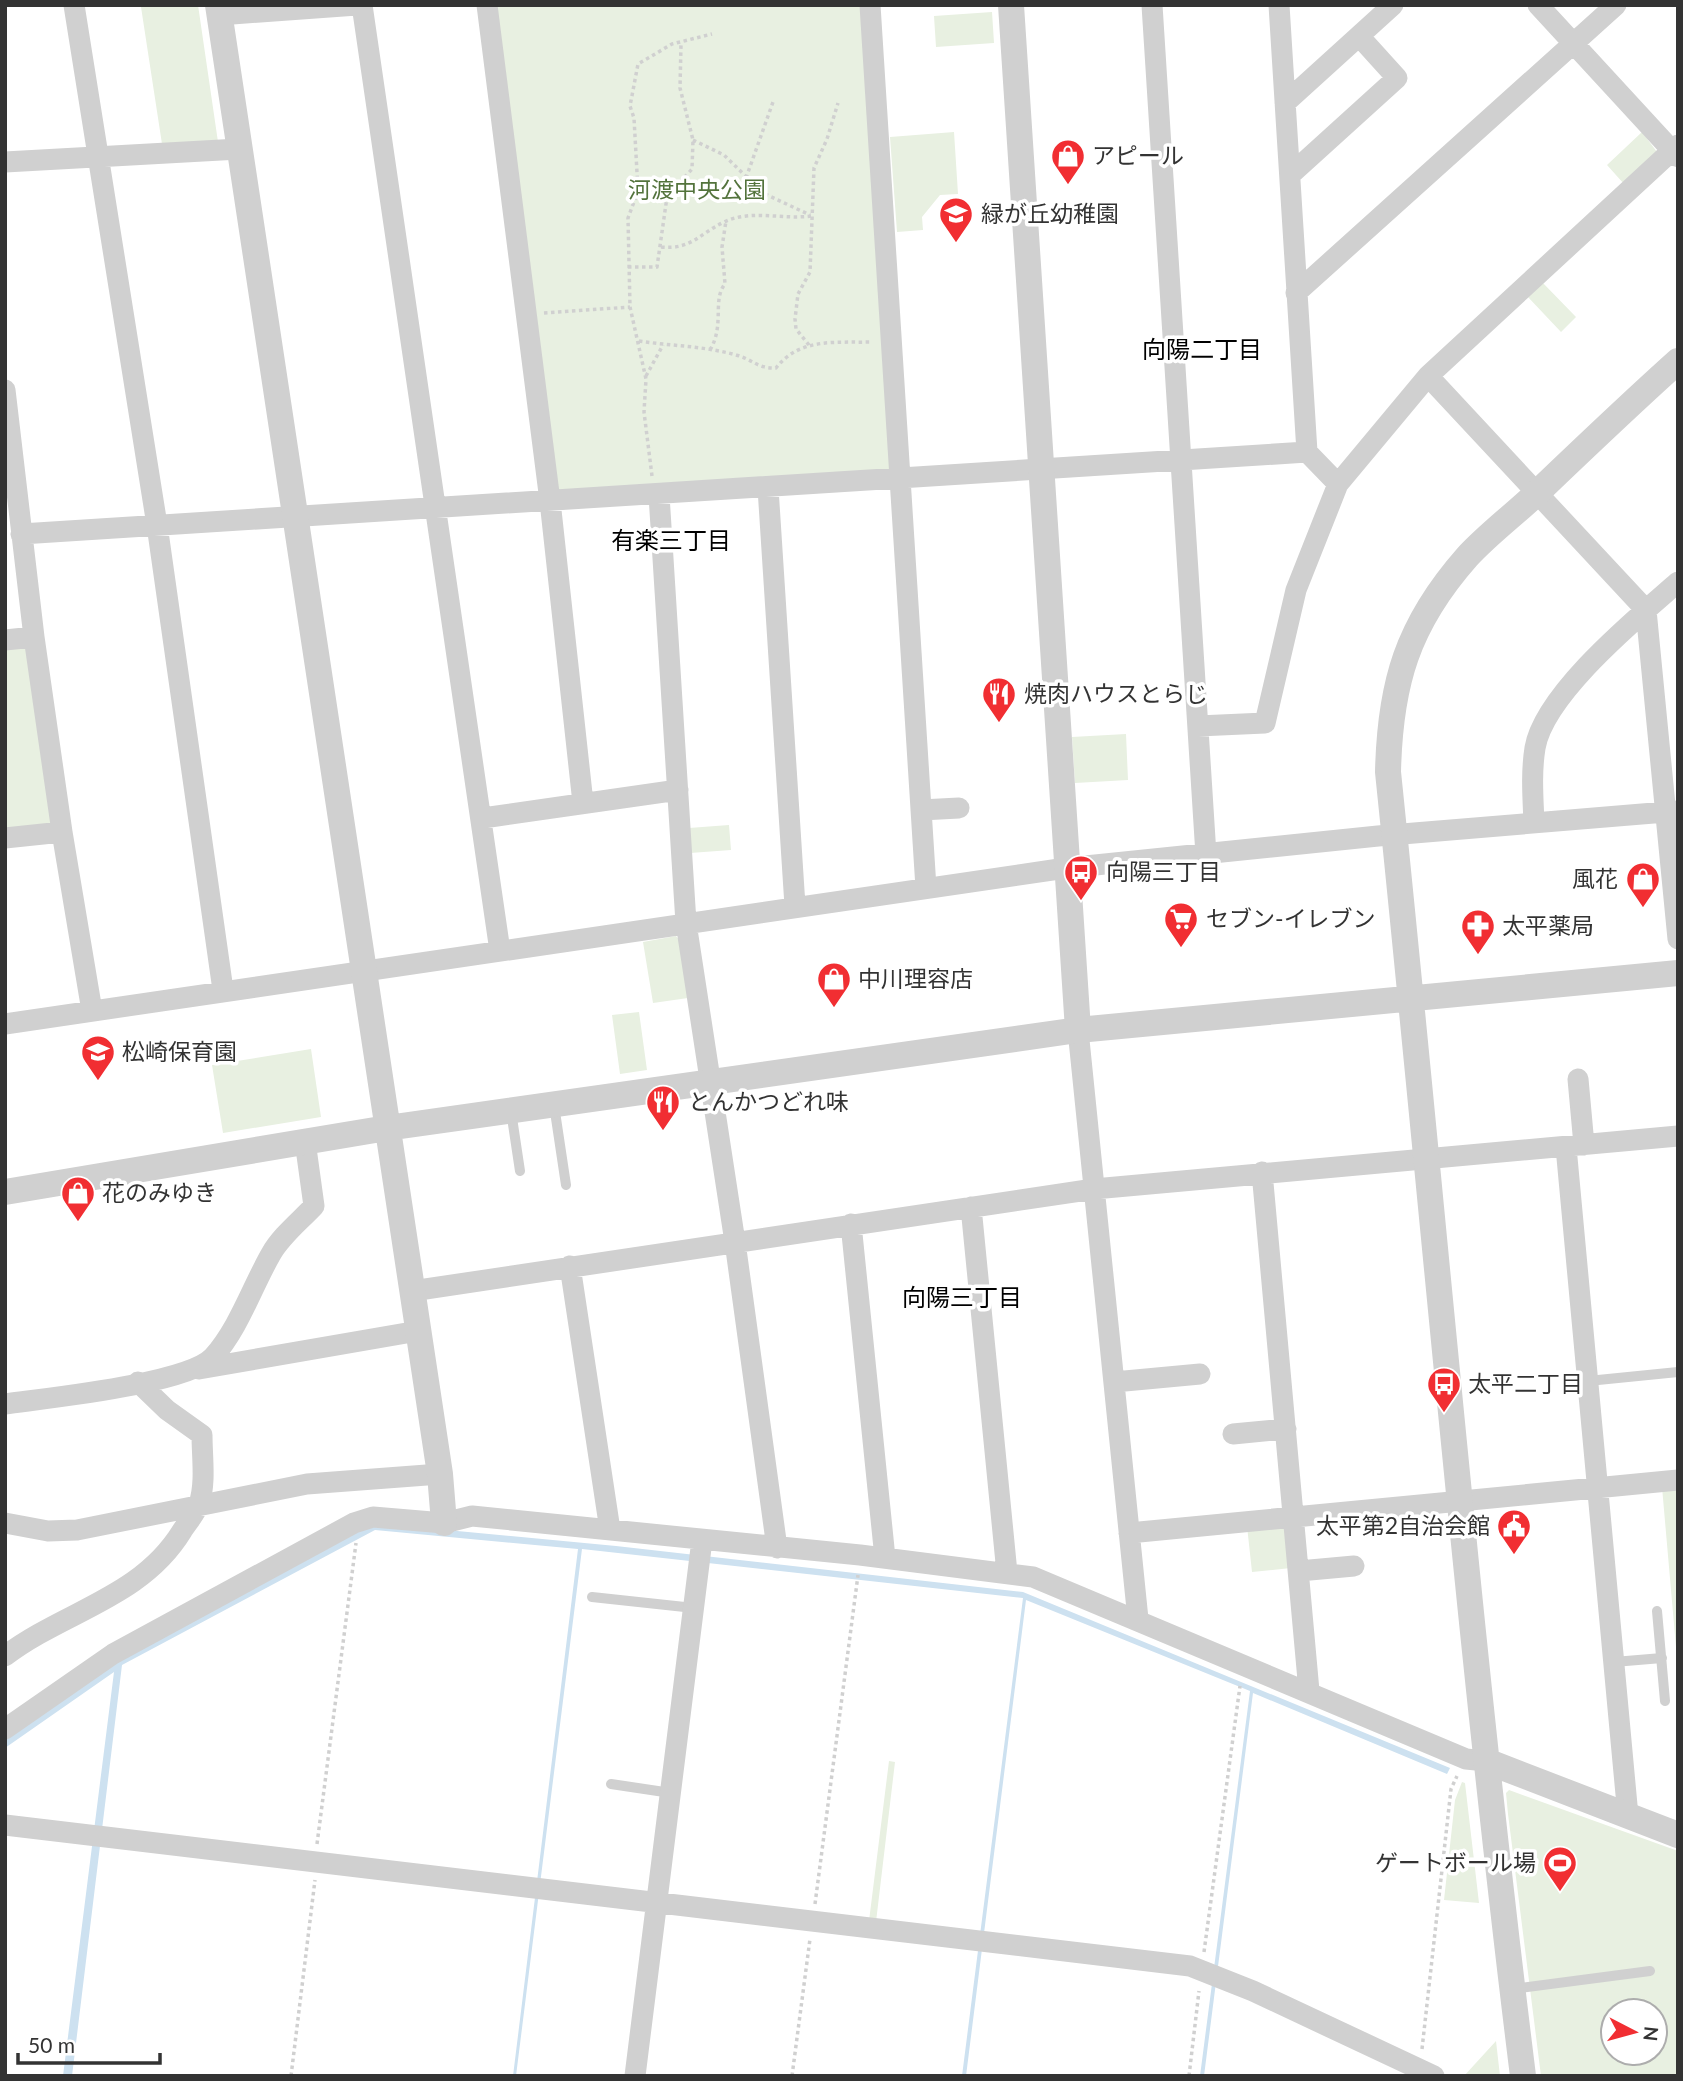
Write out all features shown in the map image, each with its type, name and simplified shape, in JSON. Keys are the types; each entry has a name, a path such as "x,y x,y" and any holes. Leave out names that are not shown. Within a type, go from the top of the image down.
{"street":[{"path":"74,5 157,524 223,990"},
{"path":"357,5 218,10 440,1474 444,1523"},
{"path":"362,5 483,818 500,951"},
{"path":"487,5 550,501 583,803"},
{"path":"870,5 926,888"},
{"path":"1011,5 1078,1030 1138,1619"},
{"path":"1152,5 1206,855"},
{"path":"1279,5 1307,452 1338,484"},
{"path":"1285,103 1393,5"},
{"path":"1198,726 1265,723 1296,590 1338,484 1428,376 1676,151 1538,5"},
{"path":"1296,293 1616,5"},
{"path":"1290,175 1397,78 1359,36"},
{"path":"5,162 239,149"},
{"path":"1523,2076 1476,1760 1459,1502 1388,772 1389,726 1396,682 1412,639 1435,598 1468,556 1678,360"},
{"path":"1428,376 1646,610 1671,811 1678,939"},
{"path":"5,390 8,453 62,832 92,1011"},
{"path":"21,534 1307,452"},
{"path":"768,488 795,906"},
{"path":"657,495 685,923 735,1242 777,1548"},
{"path":"1534,823 1532,785 1535,746 1546,718 1566,689 1678,582"},
{"path":"5,640 34,637"},
{"path":"483,818 678,790"},
{"path":"921,810 960,808"},
{"path":"5,1024 1066,868 1671,811"},
{"path":"5,838 62,832"},
{"path":"5,1192 387,1128 1078,1030 1411,996 1678,973"},
{"path":"1578,1079 1575,1146 1588,1381 1628,1816"},
{"path":"412,1291 1094,1189 1678,1136"},
{"path":"193,1370 212,1357 245,1306 272,1252 314,1206 305,1141"},
{"path":"1262,1172 1309,1691"},
{"path":"971,1207 1007,1573"},
{"path":"851,1224 885,1558"},
{"path":"570,1266 610,1530"},
{"path":"5,1404 418,1331"},
{"path":"1114,1382 1200,1374"},
{"path":"5,1656 23,1643 133,1585 173,1546 199,1505 203,1476 202,1435 167,1410 138,1382"},
{"path":"1233,1434 1286,1429"},
{"path":"5,1523 48,1531 77,1530 339,1480 440,1474"},
{"path":"1129,1533 1678,1480"},
{"path":"5,1729 113,1654 354,1523 373,1517 444,1523 472,1516 885,1558 1033,1577 1476,1760 1678,1835"},
{"path":"635,2076 702,1540"},
{"path":"1299,1571 1354,1566"},
{"path":"5,1825 1190,1966 1253,1991 1427,2073"}],"lane":[{"path":"554,1105 566,1185"},
{"path":"512,1111 520,1171"},
{"path":"1588,1381 1678,1372"},
{"path":"592,1597 694,1608"},
{"path":"1657,1611 1665,1701"},
{"path":"1614,1662 1662,1658"},
{"path":"611,1784 671,1793"},
{"path":"1512,1989 1650,1971"}],"path":[{"path":"657,495 644,412 646,378 630,307 628,218 638,191 634,118 630,106 638,64 672,44 681,44 712,34"},
{"path":"628,267 657,267 667,197 692,169 693,140 680,88 681,44"},
{"path":"746,178 773,102"},
{"path":"809,345 796,329 794,319 798,294 810,272 814,168 838,103"},
{"path":"693,140 724,155 762,193 811,216"},
{"path":"660,247 679,249 726,221 767,215 811,216"},
{"path":"710,350 719,336 718,306 720,290 725,284 722,247 726,221"},
{"path":"526,315 630,307"},
{"path":"639,341 739,356 756,366 768,369 776,368 787,354 809,345 892,342"},
{"path":"646,378 663,345"},
{"path":"292,2076 315,1861 356,1544"},
{"path":"792,2076 856,1583"},
{"path":"1189,2076 1243,1664"},
{"path":"1427,2073 1451,1789 1476,1760"}],"green space":[{"path":"198,5 218,142 162,144 141,7"},
{"name":"河渡中央公園","path":"487,5 870,5 901,479 550,501"},
{"path":"992,12 994,43 936,47 934,16"},
{"path":"954,132 958,194 940,195 922,217 923,230 897,232 890,137"},
{"path":"1642,132 1657,152 1624,184 1607,165"},
{"path":"1542,282 1576,317 1561,332 1527,296"},
{"path":"34,637 62,832 5,838 5,640"},
{"path":"1126,734 1128,780 1075,783 1072,737"},
{"path":"729,825 731,850 690,853 689,828"},
{"path":"676,936 680,941 688,998 653,1003 643,942"},
{"path":"639,1012 647,1070 620,1074 612,1015"},
{"path":"311,1049 321,1117 223,1133 212,1065"},
{"path":"1678,1485 1678,1670 1662,1487"},
{"path":"1287,1521 1291,1568 1252,1572 1247,1526"},
{"path":"889,1761 895,1762 876,1922 869,1921"},
{"path":"1462,1782 1465,1783 1479,1903 1444,1900 1455,1800"},
{"path":"1509,1790 1678,1851 1678,2076 1541,2076 1506,1793"},
{"path":"1496,2041 1500,2076 1464,2076"}],"water":[{"path":"373,1523 616,1546 1023,1592 1450,1768 1447,1774 1253,1693 1204,2076 1200,2076 1250,1691 1026,1600 966,2076 962,2076 1023,1598 582,1549 516,2076 513,2076 578,1549 375,1530 122,1665 72,2076 63,2076 114,1672 5,1748 5,1740 123,1658"}],"place":[{"name":"アピール","path":"1068,186"},
{"name":"緑が丘幼稚園","path":"956,244"},
{"name":"焼肉ハウスとらじ","path":"999,724"},
{"name":"向陽三丁目","path":"1081,902"},
{"name":"風花","path":"1643,909"},
{"name":"セブン-イレブン","path":"1181,949"},
{"name":"太平薬局","path":"1478,956"},
{"name":"中川理容店","path":"834,1009"},
{"name":"松崎保育園","path":"98,1082"},
{"name":"とんかつどれ味","path":"663,1132"},
{"name":"花のみゆき","path":"78,1223"},
{"name":"太平二丁目","path":"1444,1414"},
{"name":"太平第2自治会館","path":"1514,1556"},
{"name":"ゲートボール場","path":"1560,1893"}],"district":[{"name":"向陽二丁目","path":"1202,350"},
{"name":"有楽三丁目","path":"671,541"},
{"name":"向陽三丁目","path":"962,1298"}]}
